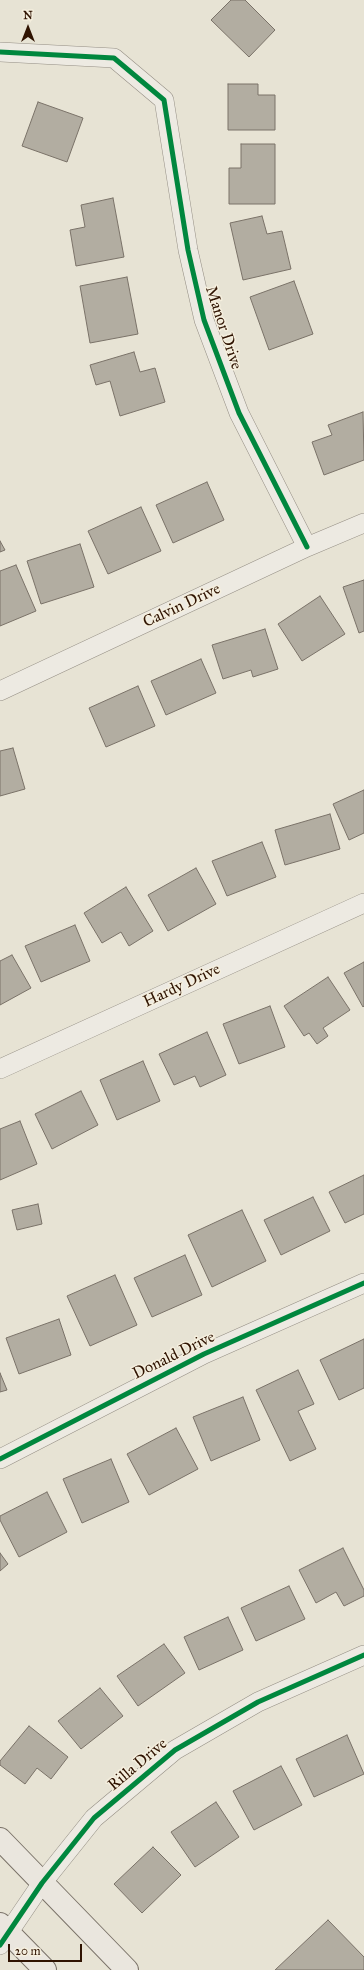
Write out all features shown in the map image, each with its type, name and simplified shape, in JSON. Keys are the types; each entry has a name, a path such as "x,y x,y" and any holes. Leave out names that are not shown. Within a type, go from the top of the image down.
{"main road":[{"path":"0,1839 128,1970"},
{"path":"3,1934 45,1970"}],"street":[{"name":"Manor Drive","path":"0,52 114,58 164,100 188,250 204,320 239,413 307,547"},
{"name":"Calvin Drive","path":"0,691 307,547 364,523"},
{"name":"Hardy Drive","path":"0,1070 364,903"},
{"name":"Donald Drive","path":"0,1459 204,1354 364,1283"},
{"name":"Rilla Drive","path":"3,1934 94,1818 175,1750 258,1702 364,1655"}],"building":[{"path":"231,0 245,0 275,30 249,57 211,20"},
{"path":"228,84 258,84 258,95 275,95 275,130 228,130"},
{"path":"38,102 83,118 67,162 22,146"},
{"path":"241,144 275,144 275,204 229,204 229,168 241,168"},
{"path":"113,198 124,257 76,266 70,230 85,227 81,205"},
{"path":"262,216 267,234 282,231 291,269 243,280 230,223"},
{"path":"127,277 138,334 90,343 80,286"},
{"path":"294,281 313,334 269,350 250,297"},
{"path":"134,352 140,372 155,368 165,402 120,416 110,381 96,385 90,365"},
{"path":"363,412 364,460 324,475 312,442 332,435 328,425"},
{"path":"207,482 224,520 173,543 156,505"},
{"path":"141,507 161,551 108,574 88,531"},
{"path":"0,541 5,550 0,552"},
{"path":"80,544 94,587 41,604 27,561"},
{"path":"16,565 36,611 0,626 0,571"},
{"path":"364,580 364,631 359,633 343,587"},
{"path":"320,596 345,634 302,661 278,624"},
{"path":"265,629 278,669 253,677 251,670 223,679 212,645"},
{"path":"201,659 216,693 166,715 151,681"},
{"path":"138,686 155,726 106,747 89,708"},
{"path":"13,748 25,789 0,796 0,751"},
{"path":"364,790 364,833 349,840 333,804"},
{"path":"330,814 340,849 285,865 275,830"},
{"path":"262,842 276,877 227,896 212,861"},
{"path":"196,868 216,904 168,931 148,895"},
{"path":"126,887 153,931 129,946 121,932 102,943 84,913"},
{"path":"75,925 90,961 41,982 25,946"},
{"path":"12,955 31,988 0,1005 0,961"},
{"path":"364,962 364,1006 363,1007 344,973"},
{"path":"328,977 350,1010 323,1028 328,1036 317,1044 309,1033 304,1036 284,1006"},
{"path":"270,1006 285,1047 239,1064 223,1024"},
{"path":"207,1032 226,1075 200,1087 195,1076 174,1085 159,1054"},
{"path":"143,1061 160,1101 117,1120 100,1080"},
{"path":"81,1091 98,1125 52,1149 35,1114"},
{"path":"20,1121 37,1164 0,1180 0,1129"},
{"path":"364,1175 364,1214 345,1223 329,1192"},
{"path":"313,1197 330,1231 281,1255 264,1220"},
{"path":"38,1204 42,1224 17,1230 12,1210"},
{"path":"242,1210 266,1261 212,1287 188,1235"},
{"path":"185,1255 202,1295 152,1317 134,1278"},
{"path":"115,1275 137,1325 90,1346 67,1296"},
{"path":"59,1319 71,1355 19,1374 6,1338"},
{"path":"364,1339 364,1388 339,1400 320,1360"},
{"path":"298,1370 314,1404 298,1411 316,1449 290,1461 256,1390"},
{"path":"0,1373 7,1390 0,1392"},
{"path":"243,1397 260,1440 211,1461 193,1417"},
{"path":"176,1428 198,1469 149,1495 127,1454"},
{"path":"111,1459 129,1502 82,1523 63,1479"},
{"path":"47,1492 67,1532 19,1557 0,1520 0,1516"},
{"path":"343,1548 364,1590 364,1596 344,1606 336,1592 316,1603 299,1570"},
{"path":"0,1553 8,1564 0,1571"},
{"path":"289,1586 305,1619 256,1641 241,1608"},
{"path":"228,1617 243,1650 199,1670 184,1637"},
{"path":"164,1644 185,1673 138,1706 117,1676"},
{"path":"100,1688 123,1716 81,1749 58,1721"},
{"path":"29,1726 68,1757 51,1779 37,1768 25,1784 0,1765 0,1761"},
{"path":"347,1735 364,1774 314,1797 296,1759"},
{"path":"281,1766 302,1805 254,1830 233,1791"},
{"path":"216,1802 239,1837 195,1867 171,1832"},
{"path":"153,1847 181,1875 142,1913 114,1884"},
{"path":"328,1920 364,1957 364,1970 275,1970"}],"cycle path":[{"path":"0,52 114,58 164,100 188,250 204,320 239,413 307,547"},
{"path":"0,1459 204,1354 364,1283"},
{"path":"0,1945 42,1883 94,1818 175,1750 258,1702 364,1655"}]}
